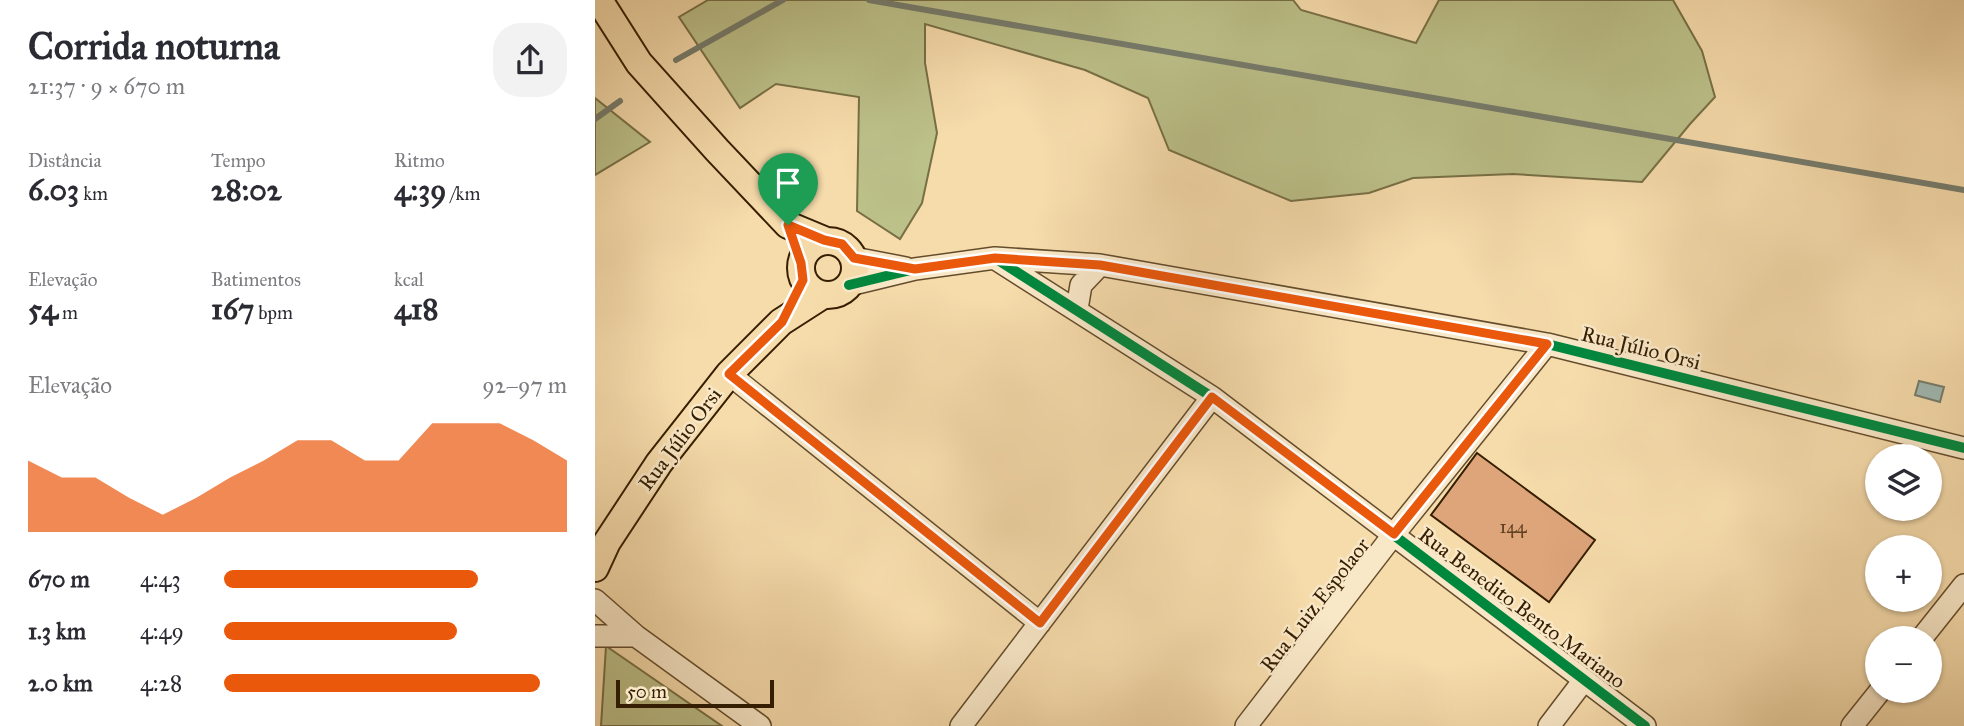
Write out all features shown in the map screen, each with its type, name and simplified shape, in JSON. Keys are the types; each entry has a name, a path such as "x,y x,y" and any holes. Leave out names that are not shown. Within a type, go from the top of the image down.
{"main road":[{"path":"599,0 639,63 788,225 809,279"},
{"path":"788,225 824,240"},
{"name":"Rua Júlio Orsi","path":"595,568 607,542 659,463 729,374 782,322 809,279 809,248 824,240 842,244 854,258"},
{"path":"849,285 854,277 854,258"},
{"name":"Rua Júlio Orsi","path":"809,279 842,291 849,285"}],"street":[{"name":"Rua Júlio Orsi","path":"854,258 915,269"},
{"name":"Rua Júlio Orsi","path":"849,285 915,269 995,258 1100,265 1547,344 1964,449"},
{"name":"Rua Benedito Bento Mariano","path":"995,258 1212,397 1645,726"},
{"path":"1077,309 1081,285 1100,265"},
{"name":"Rua Luiz Espolaor","path":"1246,726 1394,534 1547,344"},
{"path":"729,374 1040,623"},
{"path":"961,726 1212,397"},
{"path":"1931,626 1964,585"},
{"path":"595,600 636,636 760,726"},
{"path":"595,636 636,636"},
{"path":"1549,726 1584,680"},
{"path":"1852,726 1870,703"}],"green space":[{"path":"708,0 1293,0 1301,10 1416,43 1439,0 1673,0 1702,51 1715,97 1642,182 1513,174 1413,178 1369,193 1291,201 1169,150 1148,98 1085,70 925,24 925,63 937,133 922,203 900,239 857,211 859,97 776,84 740,108 679,17"},
{"path":"595,98 650,142 595,175"},
{"path":"606,646 722,726 601,726"}],"water":[{"path":"1919,381 1944,387 1940,402 1915,395"}],"building":[{"path":"1477,453 1595,540 1549,602 1431,515"}],"waterway":[{"path":"676,60 783,0"},
{"path":"869,0 1964,190"},
{"path":"595,119 620,101"}],"cycle path":[{"path":"849,285 915,269 995,258 1100,265 1547,344 1964,448"},
{"path":"998,260 1212,397 1645,726"}],"route":[{"path":"788,225 824,240 842,244 854,258 915,269 995,258 1100,265 1547,344 1394,534 1212,397 1040,623 729,374 782,322 803,280 801,263 788,225"}]}
